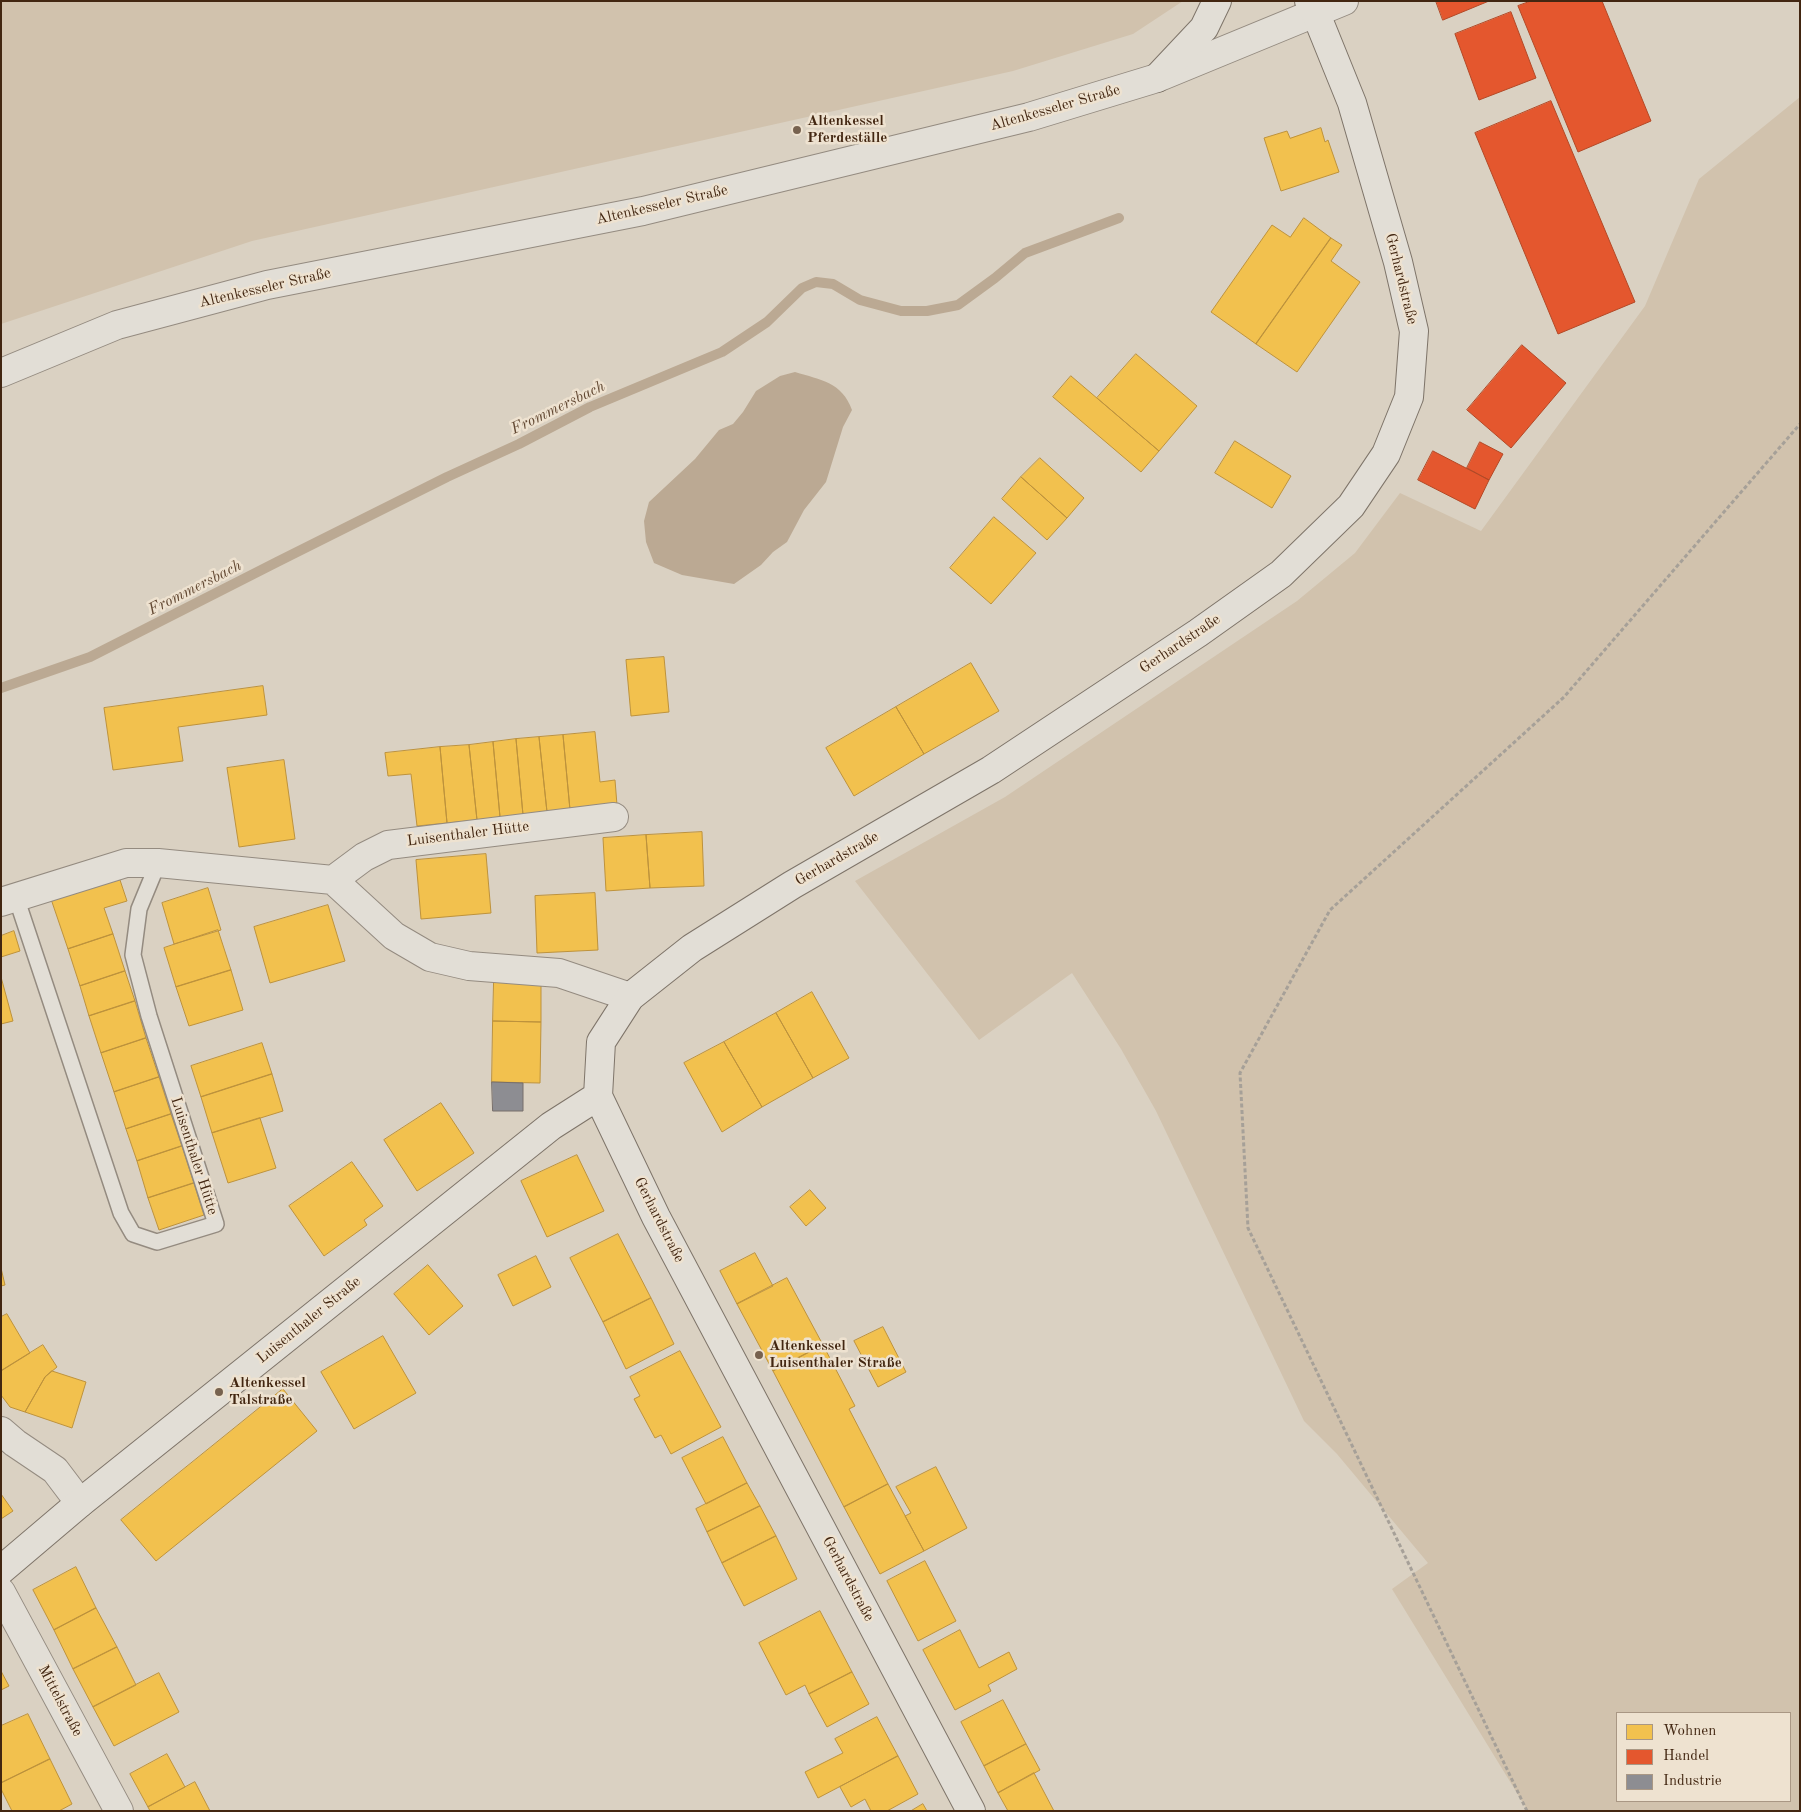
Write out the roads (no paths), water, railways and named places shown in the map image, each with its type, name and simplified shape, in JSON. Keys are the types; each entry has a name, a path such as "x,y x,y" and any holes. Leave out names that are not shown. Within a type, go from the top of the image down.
{"street":[{"path":"1158,78 1204,28 1217,1"},
{"name":"Altenkesseler Straße","path":"1,373 117,325 267,285 643,211 1029,117 1158,78 1312,7 1344,1"},
{"name":"Gerhardstraße","path":"971,1811 656,1217 598,1096 601,1042 630,997 700,943 792,885 991,770 1198,633 1282,574 1351,506 1386,454 1409,397 1414,332 1398,262 1352,102 1312,7"},
{"name":"Luisenthaler Hütte","path":"9,899 126,863 158,863 333,880 364,857 388,845 614,817"},
{"path":"333,880 394,936 430,957 469,966 559,973 630,997"},
{"name":"Luisenthaler Straße","path":"1,1570 80,1503 551,1126 598,1096"},
{"path":"1,1431 15,1443 55,1470 80,1503"},
{"name":"Mittelstraße","path":"1,1592 119,1811"}],"lane":[{"name":"Luisenthaler Hütte","path":"9,899 121,1213 133,1234 156,1242 216,1224 149,1016 133,954 138,909 158,863"}],"waterway":[{"name":"Frommersbach","path":"1,688 90,657 590,407 722,352 767,322 802,288 816,282 833,284 860,300 901,311 927,311 958,305 1025,253 1119,218"}],"place":[{"name":"Altenkessel Pferdeställe","path":"797,130"},
{"name":"Altenkessel Luisenthaler Straße","path":"759,1355"},
{"name":"Altenkessel Talstraße","path":"219,1392"}]}
